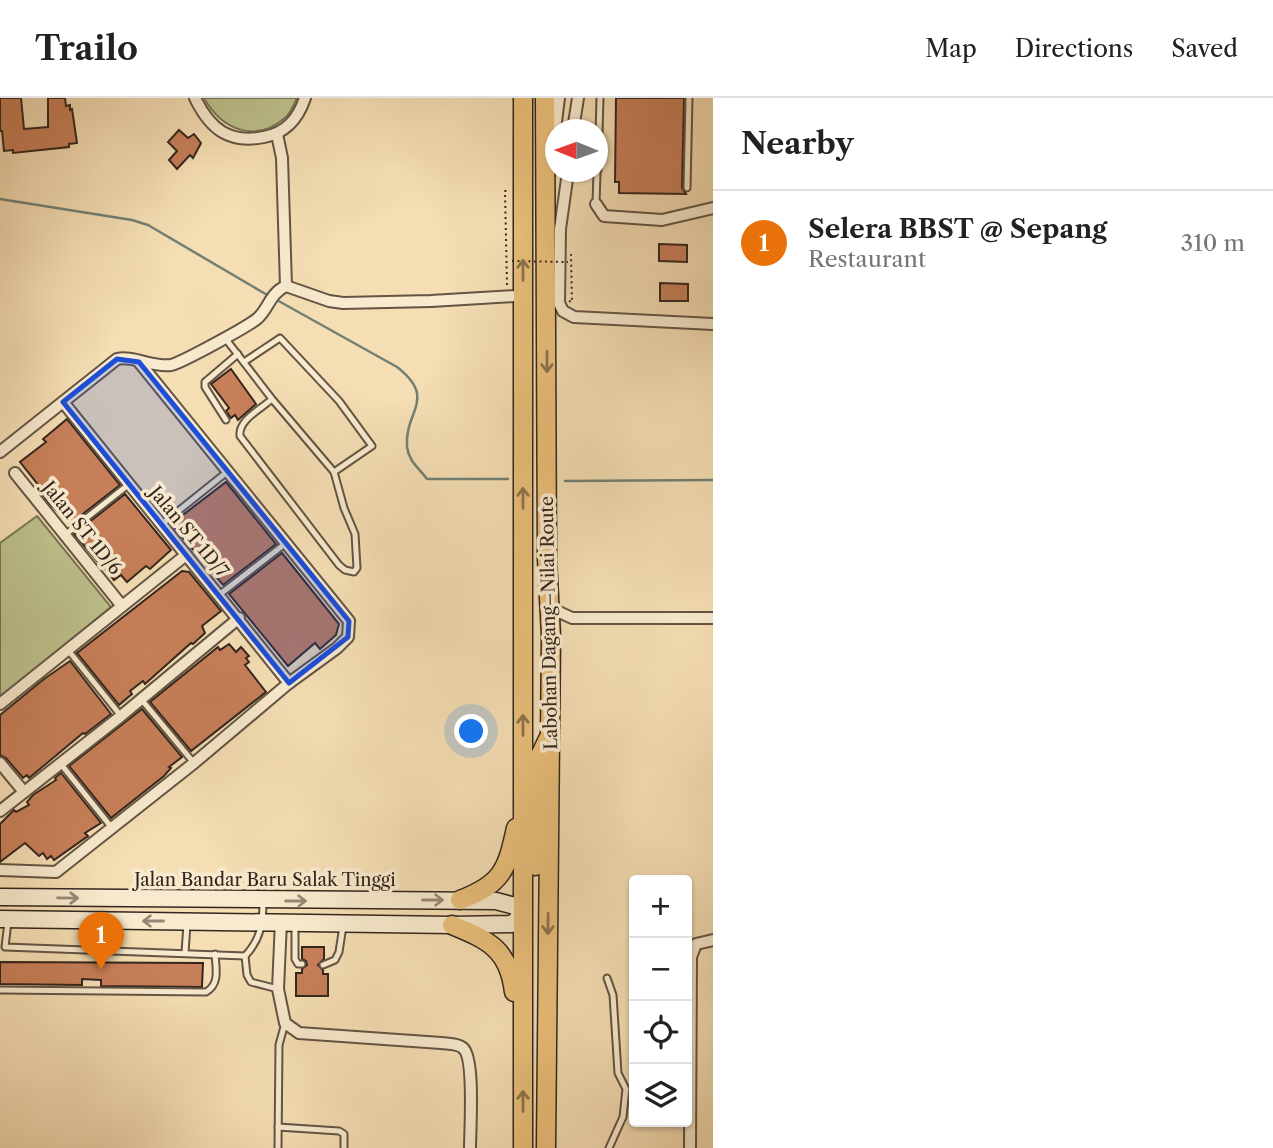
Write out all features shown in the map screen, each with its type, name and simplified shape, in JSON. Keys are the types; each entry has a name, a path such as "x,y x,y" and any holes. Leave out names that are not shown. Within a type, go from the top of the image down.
{"main road":[{"name":"Labohan Dagang–Nilai Route","path":"523,98 523,1148"},
{"name":"Labohan Dagang–Nilai Route","path":"545,1148 551,734 547,215 551,104"},
{"path":"4,919 511,924 523,916 530,906 534,890 537,762 551,734"},
{"path":"460,900 480,893 496,879 509,861 518,817 523,761"},
{"name":"Jalan Bandar Baru Salak Tinggi","path":"0,897 263,901 460,900 508,903 515,906 523,916"},
{"path":"364,923 365,901"},
{"path":"523,916 529,926 533,950 533,1040 546,1063"},
{"path":"452,925 485,939 500,952 512,972 522,1055"}],"street":[{"path":"195,98 214,127 229,137 247,141 277,134 286,129 302,108 305,98"},
{"path":"551,104 559,98"},
{"path":"574,119 576,101"},
{"path":"277,134 282,158 285,286"},
{"path":"566,182 559,229 559,303 563,311 574,317 713,324"},
{"path":"596,204 604,216 662,220 713,208"},
{"path":"0,452 117,359 171,365 258,318 277,290 285,286 343,303 511,296"},
{"path":"0,870 56,872 348,637 349,621 139,362"},
{"name":"Jalan ST 1D/7","path":"63,402 289,683"},
{"name":"Jalan ST 1D/6","path":"15,473 122,606"},
{"path":"0,704 186,555"},
{"path":"548,607 572,618 713,618"},
{"path":"0,811 121,716 239,618"},
{"path":"551,636 572,618"},
{"path":"0,763 24,792"},
{"path":"288,922 278,989 285,1023 299,1034 441,1043 459,1045 465,1049 470,1063 470,1148"},
{"path":"690,1148 691,957 696,944 713,940"}],"lane":[{"path":"599,119 600,98"},
{"path":"687,188 689,98"},
{"path":"596,204 597,182"},
{"path":"225,338 334,472 355,534 357,568 354,572 339,565 240,436 242,424 272,399"},
{"path":"244,362 280,338 339,401 372,446 334,472"},
{"path":"226,419 205,387 205,382 238,354"},
{"path":"162,524 227,472"},
{"path":"66,534 128,485"},
{"path":"219,595 286,543"},
{"path":"68,650 121,716"},
{"path":"141,699 194,763"},
{"path":"60,763 111,828"},
{"path":"263,901 263,922 258,939 245,956 247,975 251,982 278,989"},
{"path":"4,919 3,947 245,956"},
{"path":"186,953 187,921"},
{"path":"288,922 295,959 298,964 302,964"},
{"path":"323,965 335,960 339,952 344,923"},
{"path":"0,990 206,992 213,988 216,981 215,954"},
{"path":"607,978 612,995 618,1073 626,1089 623,1117 609,1148"},
{"path":"278,1148 279,1045 285,1023"},
{"path":"278,1127 339,1131 344,1134 344,1148"}],"path":[{"path":"510,191 505,191 511,296"},
{"path":"512,261 568,262"}],"highlighted area":[{"path":"117,359 139,362 349,621 348,637 289,683 63,402"}],"green space":[{"path":"204,98 297,98 286,117 263,130 252,131 240,130 230,125 211,109"},
{"path":"37,516 111,607 0,698 0,543"}],"building":[{"path":"0,98 21,98 24,129 48,127 48,98 65,98 66,106 70,105 70,110 72,109 77,143 69,144 69,147 13,153 13,150 4,151 0,131"},
{"path":"616,98 684,98 682,188 686,194 619,193 619,182 615,182"},
{"path":"179,130 188,138 194,134 201,143 193,158 190,155 177,169 169,160 177,151 168,142"},
{"path":"659,244 687,245 687,262 659,261"},
{"path":"660,283 688,284 688,301 660,301"},
{"path":"231,369 256,404 238,420 235,415 231,418 226,411 229,408 211,384"},
{"path":"67,419 120,485 70,524 49,503 20,462 46,442 43,439"},
{"path":"226,482 276,544 223,585 171,524"},
{"path":"125,494 171,550 150,569 146,566 127,582 121,575 114,580 74,534"},
{"path":"282,553 339,624 336,635 320,649 315,643 288,666 229,594"},
{"path":"182,571 189,572 221,611 202,626 205,633 145,684 143,681 130,691 132,694 119,705 77,653"},
{"path":"229,644 236,652 241,647 249,656 246,658 249,662 245,665 266,692 191,751 150,702 218,647 220,650"},
{"path":"70,661 111,714 83,733 29,778 27,775 23,778 6,758 0,755 0,715"},
{"path":"142,709 182,757 169,767 171,768 164,776 111,818 69,766"},
{"path":"61,773 101,823 85,833 88,836 54,860 51,856 47,859 43,853 39,856 25,843 0,862 0,824 14,810 16,812 29,805 27,802 33,795 56,780"},
{"path":"302,947 324,947 324,959 318,965 323,974 328,974 328,996 296,996 296,973 302,973 302,969 307,965 302,959"},
{"path":"0,962 203,963 202,987 101,986 101,980 82,979 82,985 0,984"}],"waterway":[{"path":"0,199 132,220 148,225 269,296"},
{"path":"275,299 397,367 409,378 417,397 407,435 407,447 412,461 427,479 508,479"},
{"path":"565,481 713,480"}],"place":[{"name":"Selera BBST @ Sepang","path":"101,970"}]}
